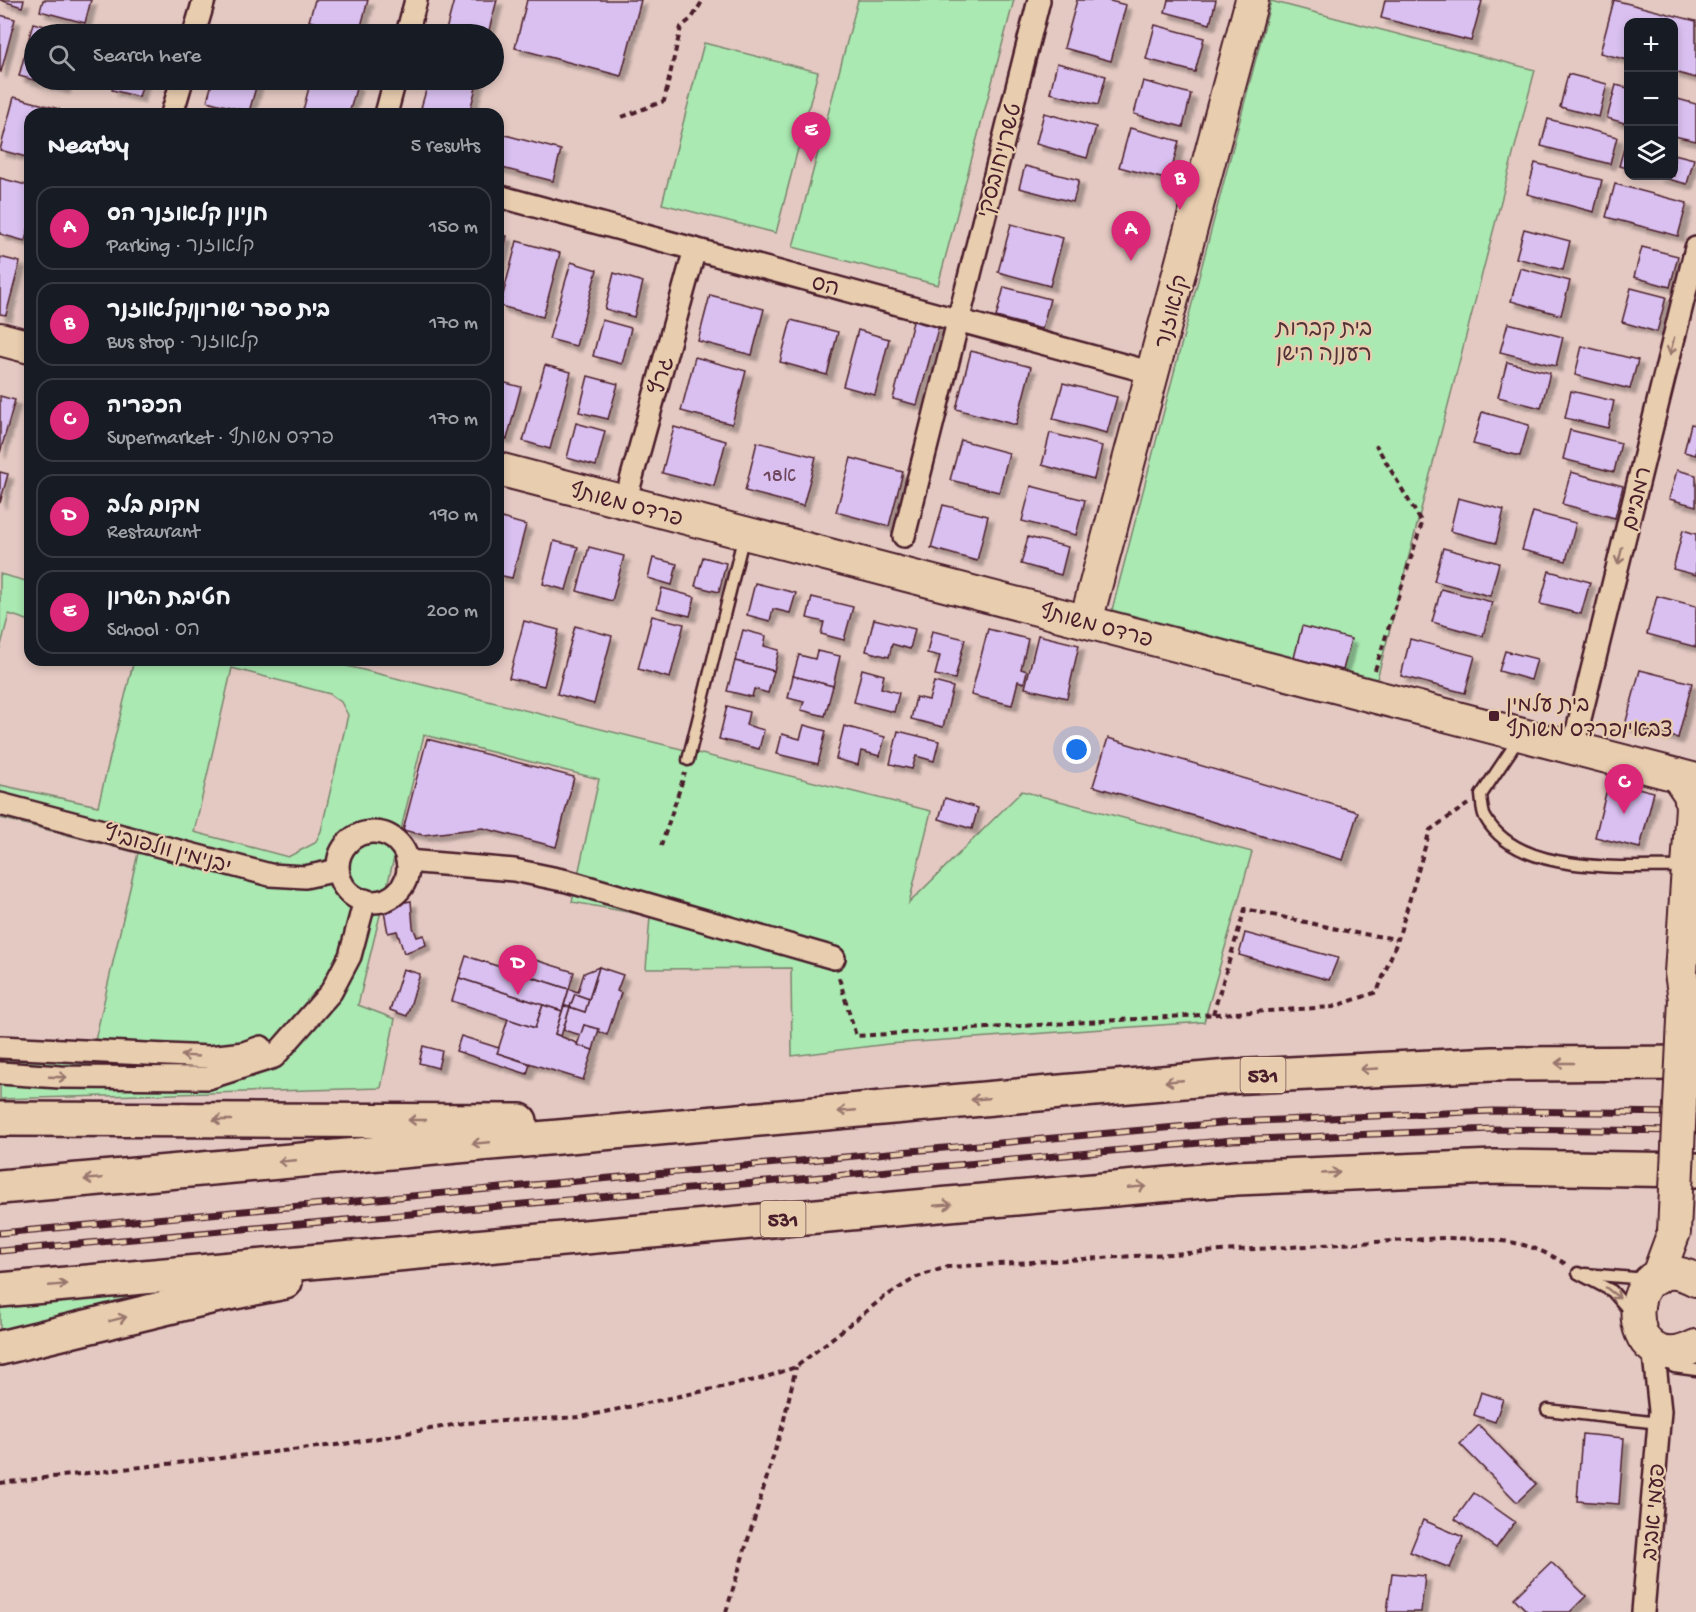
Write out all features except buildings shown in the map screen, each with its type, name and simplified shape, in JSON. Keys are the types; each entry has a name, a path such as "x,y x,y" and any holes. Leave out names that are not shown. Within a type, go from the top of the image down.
{"highway":[{"path":"1622,1063 1696,1063"},
{"name":"531","path":"0,1187 1229,1077 1493,1064 1622,1063 1696,1067"},
{"path":"0,1119 728,1121"},
{"path":"1568,1167 1696,1178"},
{"name":"531","path":"0,1290 1236,1179 1427,1169 1568,1167 1696,1170"},
{"path":"0,1348 214,1296 294,1281 388,1267 893,1209"}],"street":[{"path":"197,24 204,0"},
{"path":"410,24 416,0"},
{"name":"טשרניחובסקי","path":"904,536 956,320 1039,0"},
{"name":"קלאוזנר","path":"1086,621 1252,0"},
{"path":"174,108 179,90"},
{"path":"388,108 392,90"},
{"name":"הס","path":"504,198 1153,373"},
{"name":"רמב\"ם","path":"1573,747 1696,248"},
{"name":"גרץ","path":"625,502 695,249"},
{"path":"0,339 24,345"},
{"name":"פרדס משותף","path":"504,471 744,535 1086,621 1687,778"},
{"path":"1685,999 1681,973 1692,807 1687,778"},
{"name":"בנימין וולפוביץ'","path":"0,804 270,875 305,877 338,870"},
{"path":"372,832 394,839 402,848 407,861 404,884 385,900 365,900 351,895 344,887 338,870 339,856 344,847 361,834 372,832"},
{"path":"407,861 514,870 567,881 834,958"},
{"path":"0,1073 60,1077 208,1078 274,1057 331,992 350,956 365,900"},
{"path":"1674,1351 1635,1314 1640,1295 1655,1279 1674,1232 1685,999 1696,939"},
{"path":"0,1047 209,1057 244,1053 281,1041 303,1024"},
{"path":"1674,1232 1685,1268 1696,1280"},
{"path":"1655,1279 1676,1274 1696,1280"},
{"name":"פעמי אביב","path":"1643,1612 1660,1417 1674,1351"},
{"name":"פעמי אביב","path":"1660,1417 1674,1351"}],"lane":[{"path":"688,760 744,535"},
{"path":"1522,735 1481,795 1484,815 1495,831 1521,849 1553,861 1614,867 1688,867"},
{"path":"1578,1273 1655,1279"},
{"path":"1578,1273 1612,1291 1674,1351"},
{"path":"1547,1410 1660,1417"}],"path":[{"path":"622,117 664,101 681,27 692,18 703,0"},
{"path":"1367,694 1422,523 1376,445"},
{"path":"661,846 688,760"},
{"path":"834,958 856,1036 1333,1007 1377,992 1398,939 1430,830 1481,795"},
{"path":"1214,1014 1245,909 1356,933 1398,939"},
{"path":"0,1484 344,1444 464,1423 581,1418 760,1379 796,1366 883,1298 917,1277 947,1267 1444,1238 1521,1242 1545,1251 1578,1273"},
{"path":"726,1612 783,1424 796,1366"}],"green space":[{"path":"858,0 1014,0 938,285 793,247"},
{"name":"בית קברות רעננה הישן","path":"1271,1 1535,70 1377,679 1112,610"},
{"path":"704,43 818,72 776,233 662,204"},
{"path":"0,574 24,580 24,619 9,614 0,649"},
{"path":"133,666 347,666 931,811 909,903 1022,791 1252,852 1204,1022 888,1044 792,1056 791,968 646,969 650,916 572,902 599,779 424,735 358,1005 395,1019 381,1088 0,1099 0,1052 91,1058 138,853 0,818 0,785 98,806","holes":["232,668 330,694 341,702 348,715 321,831 315,843 288,857 194,832"]},
{"path":"211,1284 0,1335 0,1304"}],"railway":[{"path":"0,1233 1232,1122 1493,1111 1696,1113"},
{"path":"0,1251 1233,1140 1493,1129 1696,1131"}],"place":[{"name":"חטיבת השרון","path":"811,162"},
{"name":"בית ספר ישורון/קלאוזנר","path":"1180,210"},
{"name":"חניון קלאוזנר הס","path":"1131,261"},
{"name":"בית עלמין צבאי/פרדס משותף","path":"1494,716"},
{"name":"הכפריה","path":"1624,814"},
{"name":"מקום בלב","path":"518,995"}]}
